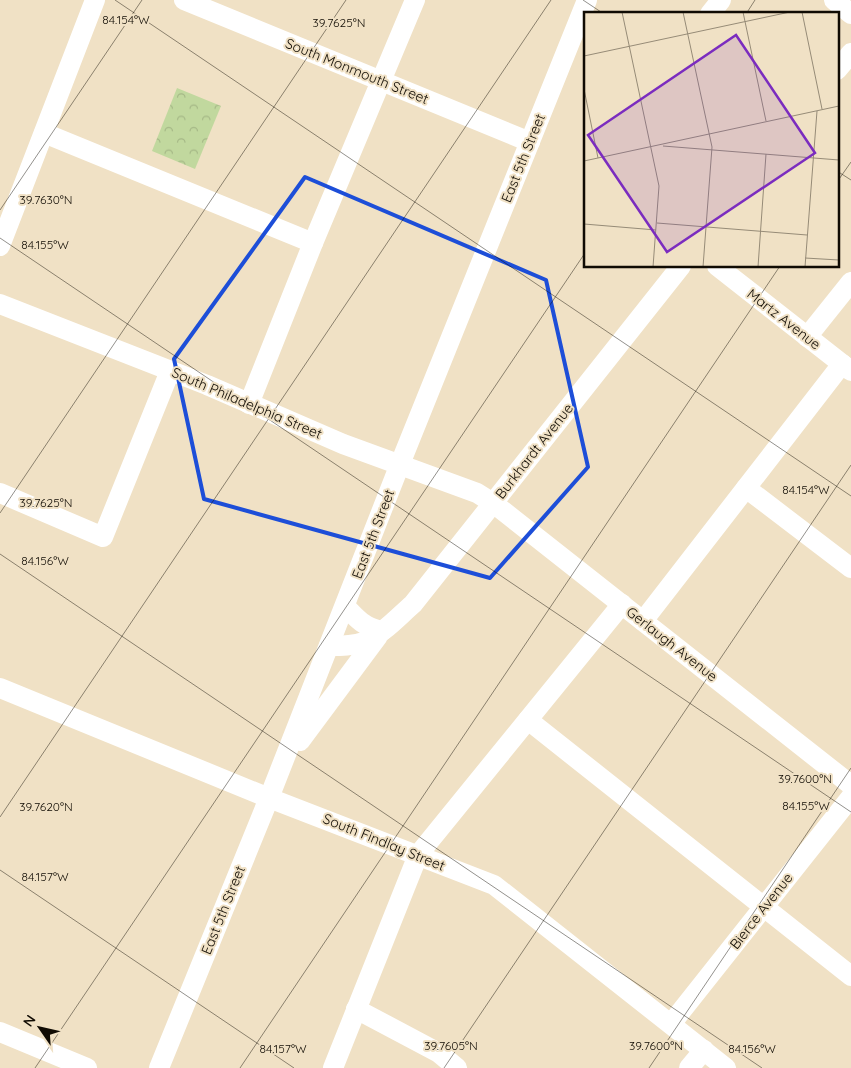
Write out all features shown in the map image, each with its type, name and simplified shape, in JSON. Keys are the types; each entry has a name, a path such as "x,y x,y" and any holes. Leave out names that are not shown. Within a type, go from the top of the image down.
{"street":[{"path":"0,246 95,0"},
{"name":"South Monmouth Street","path":"184,0 530,142"},
{"path":"250,404 313,243 415,0"},
{"path":"712,12 721,0"},
{"path":"834,0 851,14"},
{"name":"East 5th Street","path":"159,1068 269,798 400,464 530,142 578,42 584,14"},
{"path":"838,69 851,53"},
{"path":"44,133 313,243"},
{"name":"Burkhardt Avenue","path":"329,646 348,646 364,642 382,631 413,604 679,268"},
{"name":"Martz Avenue","path":"721,268 847,368"},
{"path":"807,337 851,282"},
{"name":"South Philadelphia Street","path":"0,304 170,371 343,444 477,494 493,503"},
{"path":"643,621 746,488 847,368"},
{"path":"0,493 103,537 170,371"},
{"path":"746,488 851,568"},
{"name":"Gerlaugh Avenue","path":"493,503 851,785"},
{"path":"333,1068 418,855 622,604"},
{"path":"345,606 359,621 370,628 382,631"},
{"name":"Burkhardt Avenue","path":"283,762 382,631"},
{"name":"South Findlay Street","path":"0,688 269,798 494,885 726,1068"},
{"path":"528,720 851,976"},
{"name":"Bierce Avenue","path":"671,1024 851,797"},
{"path":"356,1009 439,1053 457,1068"},
{"path":"0,1032 87,1068"},
{"path":"689,1068 704,1050"}],"highlighted area":[{"path":"305,177 546,280 588,467 490,578 204,499 174,359"}],"green space":[{"path":"177,88 221,106 195,169 152,151"}]}
